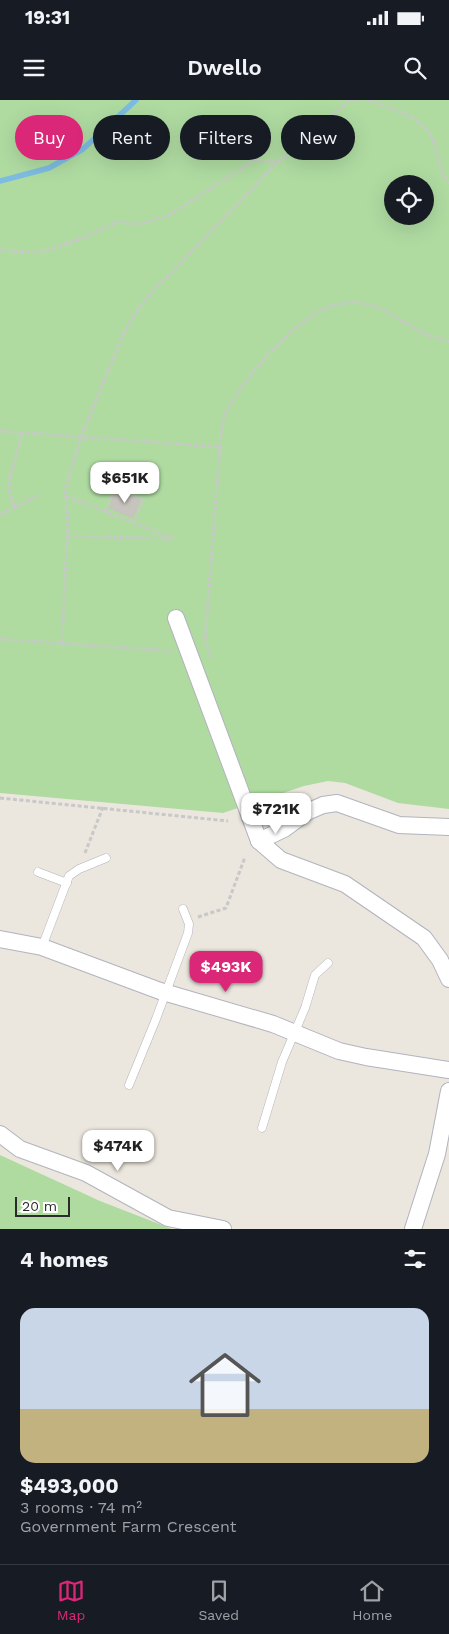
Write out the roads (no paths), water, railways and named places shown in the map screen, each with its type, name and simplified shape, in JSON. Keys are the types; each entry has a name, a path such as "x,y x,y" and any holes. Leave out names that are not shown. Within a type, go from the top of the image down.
{"street":[{"path":"176,618 258,841 281,860 345,884 424,938 445,957 449,979"},
{"path":"258,841 284,829 307,812 323,805 337,803 399,824 449,827"},
{"path":"0,939 42,947 165,992 241,1013 352,1054 449,1070"},
{"path":"413,1229 438,1154 449,1091"},
{"path":"0,1134 20,1149 86,1173 168,1218 223,1229"}],"lane":[{"path":"42,947 72,873 106,858"},
{"path":"38,872 67,883"},
{"path":"129,1085 188,933 188,920 183,909"},
{"path":"262,1128 282,1062 295,1033 315,975 328,963"}],"waterway":[{"path":"0,181 49,168 83,149 136,100"}]}
